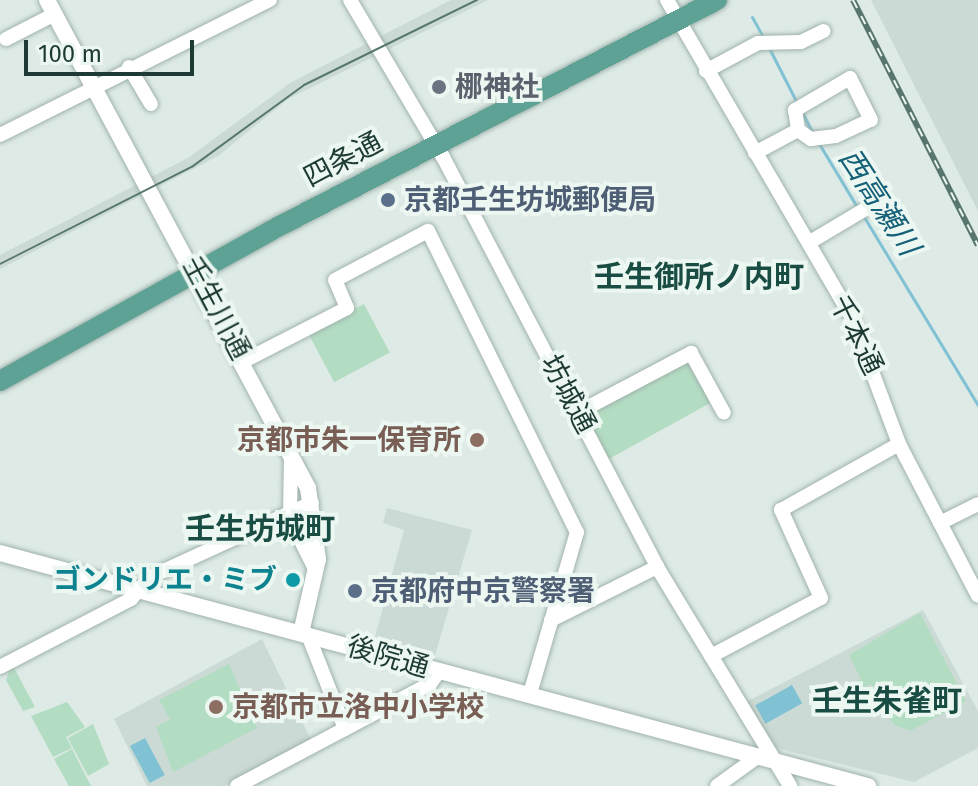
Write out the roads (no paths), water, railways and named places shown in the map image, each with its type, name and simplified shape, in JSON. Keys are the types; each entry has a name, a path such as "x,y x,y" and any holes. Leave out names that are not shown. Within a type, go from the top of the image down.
{"main road":[{"name":"四条通","path":"0,381 197,270 717,0"}],"street":[{"path":"0,135 94,84 270,0"},
{"name":"坊城通","path":"350,0 435,144 579,412 657,567 790,786"},
{"name":"千本通","path":"667,0 706,71 810,242 872,357 899,444 978,596"},
{"path":"6,39 51,7"},
{"name":"壬生川通","path":"51,7 197,270 291,453 312,503 316,571 304,634"},
{"path":"706,71 765,43 824,31"},
{"path":"129,67 151,104"},
{"path":"850,78 871,120 816,139 798,130 799,107 850,78"},
{"path":"755,153 798,130"},
{"path":"810,242 859,213"},
{"path":"244,361 347,308 335,280 428,231 577,532 530,694"},
{"path":"579,412 691,353 724,413"},
{"path":"711,656 821,598 781,510 899,444"},
{"path":"291,453 288,511 316,571"},
{"path":"0,667 141,590 150,577 288,511 312,503"},
{"path":"940,523 978,504"},
{"name":"後院通","path":"0,553 868,786"},
{"path":"551,620 657,567"},
{"path":"304,634 345,729"},
{"path":"237,786 258,781 345,729 430,684 439,671"},
{"path":"717,786 757,757"}],"water":[{"path":"792,685 802,703 765,724 755,705"},
{"path":"145,738 165,775 150,783 130,746"}],"waterway":[{"name":"西高瀬川","path":"752,17 764,39"},
{"name":"西高瀬川","path":"768,46 797,103"},
{"name":"西高瀬川","path":"801,110 812,132"},
{"name":"西高瀬川","path":"818,142 857,207"},
{"name":"西高瀬川","path":"864,217 978,405"}],"tram line":[{"path":"0,264 193,166 304,85 477,0"}],"railway":[{"path":"853,0 978,245"}],"place":[{"name":"梛神社","path":"439,87"},
{"name":"京都壬生坊城郵便局","path":"388,200"},
{"name":"京都市朱一保育所","path":"477,440"},
{"name":"ゴンドリエ・ミブ","path":"293,580"},
{"name":"京都府中京警察署","path":"355,591"},
{"name":"京都市立洛中小学校","path":"216,707"}],"district":[{"name":"壬生御所ノ内町","path":"699,277"},
{"name":"壬生坊城町","path":"260,529"},
{"name":"壬生朱雀町","path":"887,701"}]}
